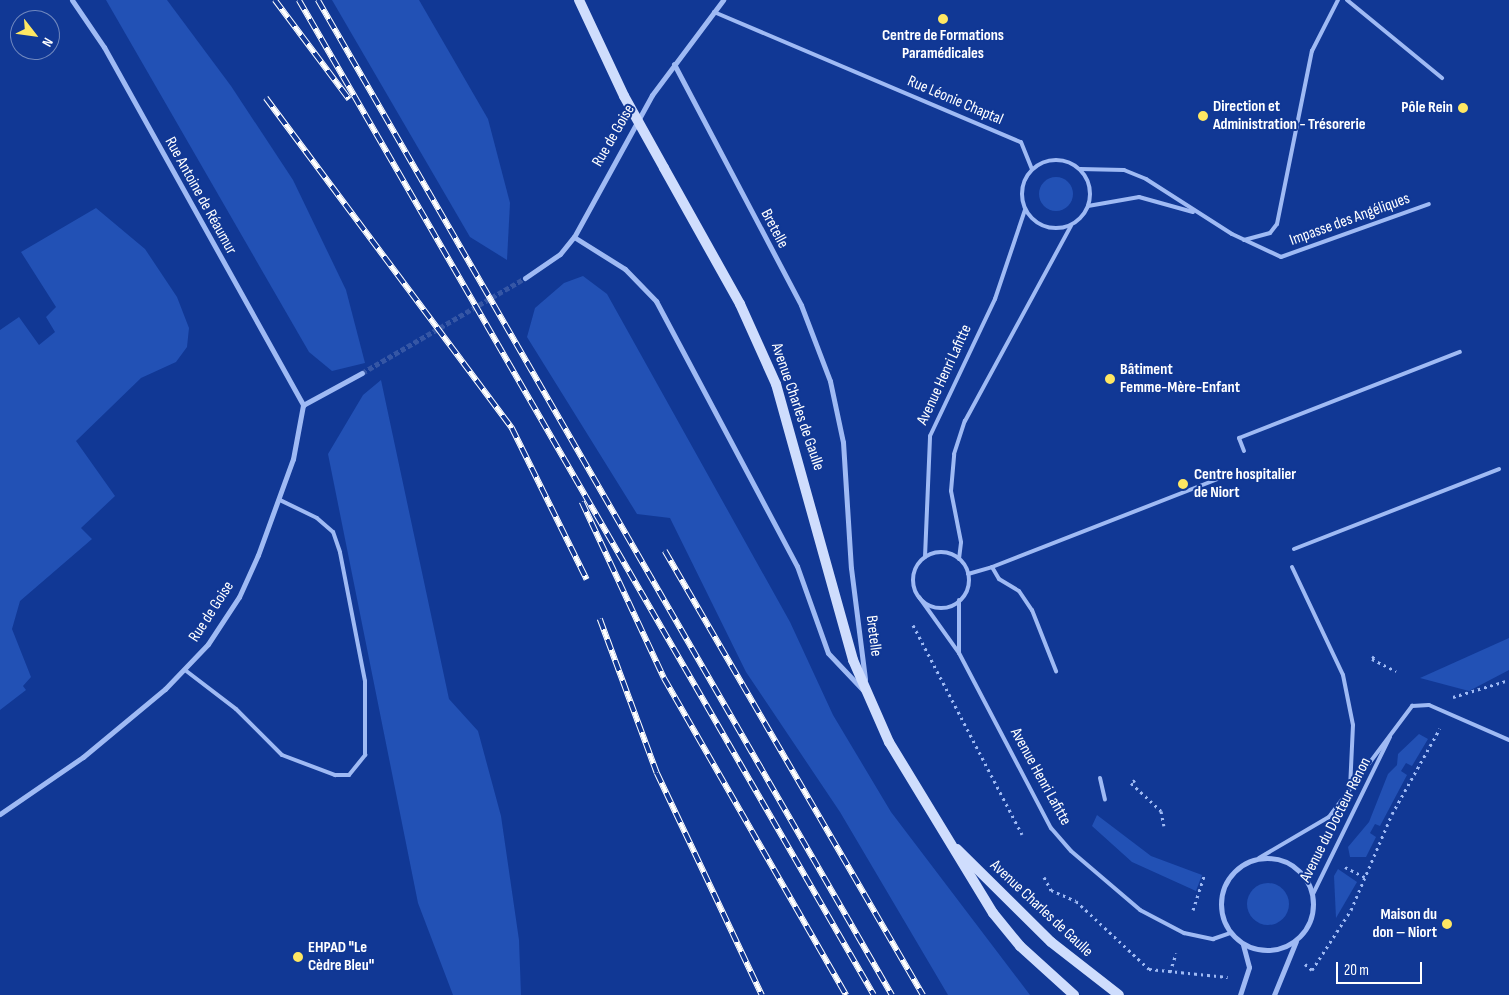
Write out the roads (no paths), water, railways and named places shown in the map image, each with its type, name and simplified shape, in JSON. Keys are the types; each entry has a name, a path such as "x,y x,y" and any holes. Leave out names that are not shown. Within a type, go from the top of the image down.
{"main road":[{"name":"Avenue Charles de Gaulle","path":"579,0 624,96 740,304 776,384 797,448 839,617 867,695 889,742 946,838 998,920 1074,995"},
{"name":"Avenue Charles de Gaulle","path":"946,838 1051,942 1119,995"}],"street":[{"name":"Rue Antoine de Réaumur","path":"72,0 104,48 303,405"},
{"name":"Rue de Goise","path":"526,278 560,254 574,238 622,144 674,64 723,0"},
{"name":"Bretelle","path":"674,64 801,305 830,381 843,442 850,568 867,695"},
{"path":"574,238 625,269 656,301 797,566 828,653 867,695"},
{"path":"303,405 362,373"},
{"name":"Rue de Goise","path":"0,814 83,757 185,670 239,597 280,500 300,433 303,405"},
{"path":"1274,995 1296,941 1311,920 1313,894 1308,880 1293,866 1259,858 1246,863 1226,882 1221,908 1230,933 1243,944 1270,951 1296,941"},
{"path":"1240,995 1249,967 1243,944"}],"lane":[{"path":"1244,240 1270,233 1277,224 1312,51 1338,0"},
{"path":"1347,0 1442,78"},
{"name":"Rue Léonie Chaptal","path":"714,12 1021,142 1032,169"},
{"path":"959,559 961,542 951,491 954,454 965,422 1070,226 1088,206 1090,186 1080,169 1051,160 1032,169 1022,189 1025,210 1050,228 1070,226"},
{"name":"Impasse des Angéliques","path":"1080,169 1124,170 1269,254 1293,256 1429,204"},
{"name":"Impasse des Angéliques","path":"1088,206 1139,197 1200,215"},
{"name":"Avenue Henri Lafitte","path":"924,557 930,436 994,299 1025,210"},
{"path":"1244,451 1239,438 1460,352"},
{"path":"1294,549 1499,469"},
{"path":"968,574 992,567 1220,478"},
{"path":"185,670 236,709 282,755 335,775 349,775 366,755 365,681 340,552 333,532 317,518 280,500"},
{"path":"942,552 959,559 968,574 960,600 946,608 918,597 913,580 924,557 942,552"},
{"path":"992,567 1032,610 1056,671"},
{"path":"1292,567 1343,675 1353,726 1350,789"},
{"name":"Avenue Henri Lafitte","path":"918,597 959,653 1051,828 1071,851 1140,910 1184,933 1213,939 1230,933"},
{"name":"Avenue Henri Lafitte","path":"959,653 960,600"},
{"name":"Avenue du Docteur Renon","path":"1259,858 1329,817 1412,706 1421,704 1509,740"},
{"name":"Avenue du Docteur Renon","path":"1313,894 1393,730"},
{"path":"1100,778 1105,799"}],"tunnel":[{"path":"362,373 525,278"}],"railway":[{"path":"275,0 349,99"},
{"path":"299,0 874,995"},
{"path":"318,0 892,995"},
{"path":"266,98 512,428 587,580"},
{"path":"582,502 664,678 846,995"},
{"path":"665,551 923,995"},
{"path":"600,619 657,773 762,995"}],"place":[{"name":"Centre de Formations Paramédicales","path":"943,19"},
{"name":"Pôle Rein","path":"1463,108"},
{"name":"Direction et Administration - Trésorerie","path":"1203,116"},
{"name":"Bâtiment Femme-Mère-Enfant","path":"1110,379"},
{"name":"Centre hospitalier de Niort","path":"1183,484"},
{"name":"Maison du don – Niort","path":"1447,924"},
{"name":"EHPAD \"Le Cèdre Bleu\"","path":"298,957"}]}
